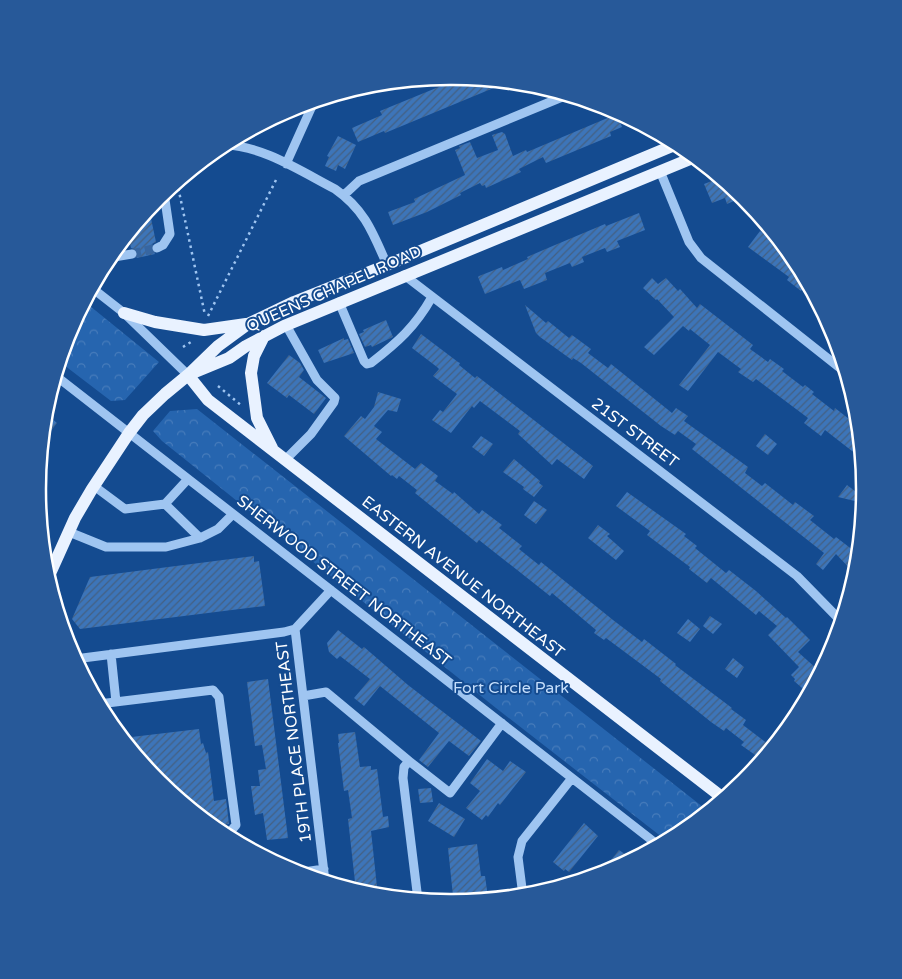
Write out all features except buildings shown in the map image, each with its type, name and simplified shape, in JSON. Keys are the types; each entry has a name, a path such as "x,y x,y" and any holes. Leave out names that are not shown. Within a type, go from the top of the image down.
{"main road":[{"name":"QUEENS CHAPEL ROAD","path":"188,375 218,346 248,324 294,302 668,148"},
{"name":"QUEENS CHAPEL ROAD","path":"188,375 229,358 264,336 338,302 687,161"},
{"path":"124,313 155,322 204,330 248,324"},
{"path":"264,336 254,356 251,373 257,418 280,456"},
{"path":"54,566 69,532 94,486 129,433 148,410 188,375"},
{"name":"EASTERN AVENUE NORTHEAST","path":"188,375 208,400 718,794"}],"street":[{"path":"344,195 359,181 557,99"},
{"path":"286,164 309,111"},
{"path":"238,146 257,150 344,195 363,215 387,265"},
{"path":"660,172 689,242 701,258 836,365"},
{"path":"157,248 163,245 170,234 165,203"},
{"path":"121,256 132,254"},
{"name":"21ST STREET","path":"404,275 796,576 835,615"},
{"path":"97,292 124,313 188,375"},
{"path":"338,302 367,364 407,333 425,310 432,297"},
{"path":"280,456 311,434 334,402 334,398 317,380 286,325"},
{"path":"61,380 129,433"},
{"name":"SHERWOOD STREET NORTHEAST","path":"129,433 652,840"},
{"path":"94,486 125,509 165,504 188,479"},
{"path":"165,504 200,538"},
{"path":"69,532 106,547 166,547 200,538 218,529 233,514"},
{"path":"83,658 278,634 295,629 331,590"},
{"name":"19TH PLACE NORTHEAST","path":"295,629 324,874"},
{"path":"111,654 116,702"},
{"path":"107,703 212,690 219,697 236,825 232,830"},
{"path":"303,696 326,692 450,793 502,723"},
{"path":"409,761 404,767 403,778 417,892"},
{"path":"522,888 518,857 522,841 572,778"},
{"path":"315,870 324,869"}],"path":[{"path":"179,190 207,316 277,178"},
{"path":"218,386 244,408"}],"green space":[{"path":"90,306 159,362 125,400 111,401 66,366"},
{"name":"Fort Circle Park","path":"197,409 702,807 660,836 496,708 162,441 153,431 170,411"}],"tunnel":[{"path":"132,254 157,248"}]}
